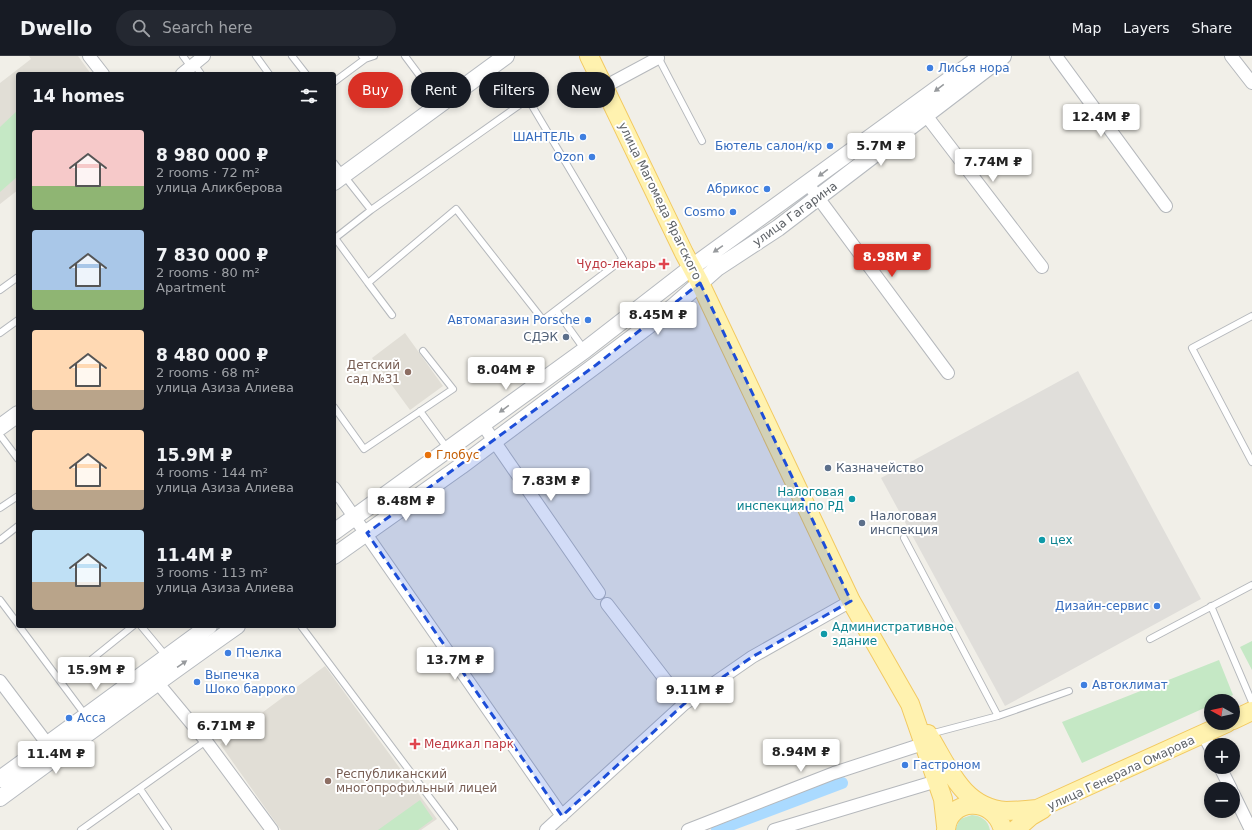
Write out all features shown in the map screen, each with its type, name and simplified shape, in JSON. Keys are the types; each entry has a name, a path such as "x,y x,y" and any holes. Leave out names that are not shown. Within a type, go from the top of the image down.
{"main road":[{"path":"471,81 506,56"},
{"name":"улица Магомеда Ярагского","path":"589,56 597,72"},
{"name":"улица Гагарина","path":"336,531 483,425 585,350 692,267 982,56"},
{"name":"улица Гагарина","path":"336,555 461,466 672,307 717,268 778,228 925,114 1003,56"},
{"path":"337,173 434,108"},
{"name":"улица Магомеда Ярагского","path":"614,108 700,283 851,601 910,704 926,739 943,799 946,828"},
{"path":"0,427 16,415"},
{"path":"0,798 53,751 86,716 206,628"},
{"path":"0,779 53,751 157,682 234,628"},
{"name":"улица Генерала Омарова","path":"1240,718 1252,712"},
{"name":"улица Генерала Омарова","path":"1208,738 1218,730"},
{"name":"улица Генерала Омарова","path":"1209,738 1220,730"},
{"path":"926,739 960,787 971,798 996,814 1003,830"},
{"name":"улица Генерала Омарова","path":"987,807 1006,811 1037,809 1204,741"},
{"name":"улица Генерала Омарова","path":"1016,830 1038,811 1204,741"},
{"path":"946,828 953,814 961,808 971,804 987,807"}],"street":[{"path":"89,56 101,72"},
{"path":"192,70 204,56"},
{"path":"1056,56 1166,206"},
{"path":"1231,56 1252,84"},
{"path":"615,81 658,57"},
{"path":"925,114 1042,267"},
{"path":"808,184 948,373"},
{"path":"483,425 599,593"},
{"path":"336,491 562,816"},
{"path":"546,830 684,704 752,656 851,601"},
{"path":"607,604 684,704"},
{"path":"0,681 53,751"},
{"path":"157,682 206,741 272,830"},
{"path":"688,830 926,739"},
{"path":"774,830 937,781"},
{"path":"1240,807 1251,830"}],"lane":[{"path":"183,56 192,70"},
{"path":"256,56 268,72"},
{"path":"292,56 304,72"},
{"path":"336,80 364,58 374,56"},
{"path":"405,56 417,72"},
{"path":"658,57 702,141"},
{"path":"336,237 371,210 528,99 623,259 543,320 456,209 368,283"},
{"path":"337,173 371,210"},
{"path":"336,242 392,315"},
{"path":"0,290 16,278"},
{"path":"556,310 585,350"},
{"path":"1252,316 1192,348 1252,462"},
{"path":"0,333 16,321"},
{"path":"336,410 364,449 453,389 423,351"},
{"path":"420,411 448,449"},
{"path":"0,435 16,456"},
{"path":"0,508 16,497"},
{"path":"0,540 16,528"},
{"path":"904,538 998,716"},
{"path":"1150,639 1252,585"},
{"path":"0,600 16,621"},
{"path":"1211,606 1252,702"},
{"path":"21,628 86,716"},
{"path":"92,659 131,628"},
{"path":"143,628 167,658"},
{"path":"302,628 454,830"},
{"path":"926,739 1069,691"},
{"path":"81,830 206,741"},
{"path":"140,789 168,830"}],"highlighted area":[{"path":"700,283 851,601 752,657 684,704 562,816 367,533 596,365"}],"shaded area":[{"path":"29,56 78,56 90,72 16,72 16,192 0,204 0,83 31,59"},
{"name":"Детский сад №31","path":"405,333 443,386 410,410 372,358"},
{"name":"цех","path":"1078,371 1201,599 1005,706 881,478"},
{"name":"Республиканский многопрофильный лицей","path":"325,666 437,819 421,830 281,830 220,744"}],"green space":[{"path":"16,112 16,178 0,192 0,127"},
{"path":"1252,641 1252,670 1240,647"},
{"path":"1219,660 1233,694 1204,694 1204,708 1082,763 1062,722"},
{"path":"420,800 433,819 418,830 378,830"},
{"path":"972,815 984,819 990,830 955,830 960,819"}],"waterway":[{"path":"717,830 842,783"}],"place":[{"name":"Лисья нора","path":"930,68"},
{"name":"ШАНТЕЛЬ","path":"583,137"},
{"name":"Бютель салон/кр","path":"830,146"},
{"name":"Ozon","path":"592,157"},
{"name":"Абрикос","path":"767,189"},
{"name":"Cosmo","path":"733,212"},
{"name":"Чудо-лекарь","path":"664,264"},
{"name":"Автомагазин Porsche","path":"588,320"},
{"name":"СДЭК","path":"566,337"},
{"name":"Детский сад №31","path":"408,372"},
{"name":"Глобус","path":"428,455"},
{"name":"Казначейство","path":"828,468"},
{"name":"Налоговая инспекция по РД","path":"852,499"},
{"name":"Налоговая инспекция","path":"862,523"},
{"name":"цех","path":"1042,540"},
{"name":"Дизайн-сервис","path":"1157,606"},
{"name":"Административное здание","path":"824,634"},
{"name":"Пчелка","path":"228,653"},
{"name":"Выпечка Шоко барроко","path":"197,682"},
{"name":"Автоклимат","path":"1084,685"},
{"name":"Асса","path":"69,718"},
{"name":"Медикал парк","path":"415,744"},
{"name":"Гастроном","path":"905,765"},
{"name":"Республиканский многопрофильный лицей","path":"328,781"}]}
